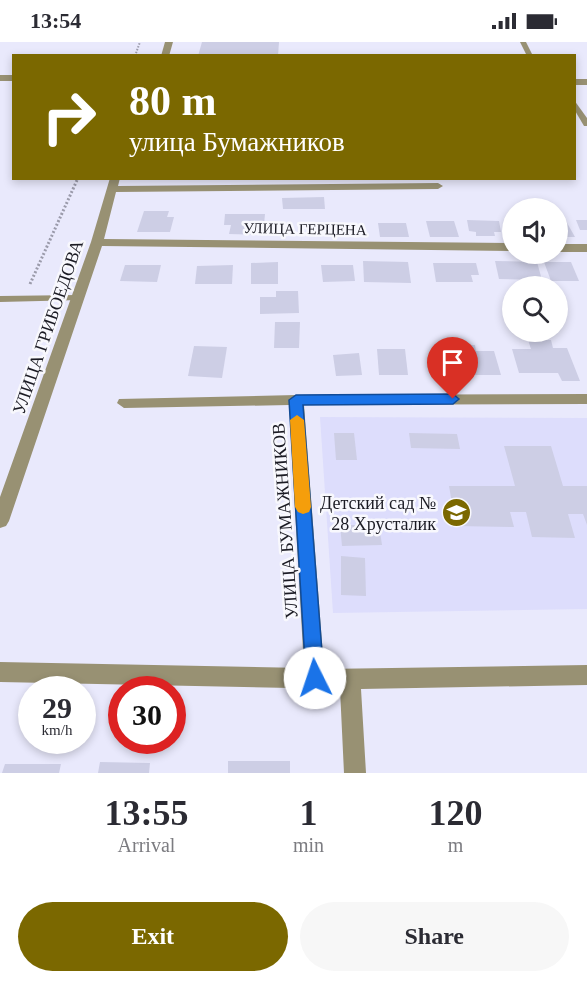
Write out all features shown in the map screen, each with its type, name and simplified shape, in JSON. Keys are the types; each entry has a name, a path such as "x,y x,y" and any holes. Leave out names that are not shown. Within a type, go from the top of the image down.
{"street":[{"path":"113,184 438,186"},
{"name":"УЛИЦА ГРИБОЕДОВА","path":"0,520 97,242 113,184"},
{"name":"УЛИЦА ГЕРЦЕНА","path":"97,242 502,247"},
{"path":"568,248 587,248"},
{"name":"УЛИЦА БУМАЖНИКОВ","path":"315,678 296,400 587,399"},
{"path":"124,403 296,400"},
{"path":"0,672 350,679 587,675"},
{"path":"350,679 355,773"}],"lane":[{"path":"576,105 587,124"},
{"path":"0,299 77,298"}],"path":[{"path":"24,298 77,180"}],"shaded area":[{"name":"Детский сад № 28 Хрусталик","path":"320,417 587,418 587,609 333,613"}],"building":[{"path":"202,42 279,42 278,54 199,54"},
{"path":"324,197 325,209 283,209 282,198"},
{"path":"144,211 169,211 167,217 174,217 170,232 137,232"},
{"path":"225,214 265,214 263,235 229,234 231,225 224,225"},
{"path":"467,220 499,221 501,232 494,232 495,236 476,236 476,232 469,231"},
{"path":"576,220 587,220 587,230 580,230"},
{"path":"426,221 454,221 459,237 430,237"},
{"path":"378,223 406,223 409,237 380,237"},
{"path":"568,225 575,237 568,237"},
{"path":"363,261 408,262 411,283 364,282"},
{"path":"495,261 502,261 502,264 538,264 541,276 502,276 502,279 499,279"},
{"path":"278,262 278,284 251,284 251,263"},
{"path":"571,262 579,281 568,281 568,276 549,276 545,264"},
{"path":"433,263 476,263 479,275 471,275 473,282 436,282"},
{"path":"125,265 161,265 157,282 120,281"},
{"path":"233,265 232,284 195,284 197,266"},
{"path":"321,265 353,265 355,281 323,282"},
{"path":"276,291 298,291 299,313 260,314 260,297 276,297"},
{"path":"275,322 300,322 299,348 274,348"},
{"path":"529,342 552,342 553,348 567,348 580,381 562,381 558,373 519,373 512,349 531,349"},
{"path":"458,345 475,345 476,351 494,351 501,375 464,375"},
{"path":"194,346 227,347 222,378 188,376"},
{"path":"377,349 405,349 408,375 379,375"},
{"path":"359,353 362,375 336,376 333,355"},
{"path":"334,433 354,433 357,460 336,460"},
{"path":"409,433 457,434 460,449 411,448"},
{"path":"504,446 551,446 563,486 587,486 587,525 583,514 568,514 575,538 532,537 526,512 510,512 514,527 456,526 449,486 515,486"},
{"path":"340,525 379,525 382,545 342,546"},
{"path":"341,556 365,558 366,596 341,595"},
{"path":"228,761 290,761 290,773 228,773"},
{"path":"100,762 150,763 149,773 98,773"},
{"path":"5,764 61,764 59,773 2,773"}],"slow traffic":[{"path":"297,420 303,507"}],"place":[{"name":"Детский сад № 28 Хрусталик","path":"457,513"}],"route":[{"path":"315,678 296,400 453,399"}]}
